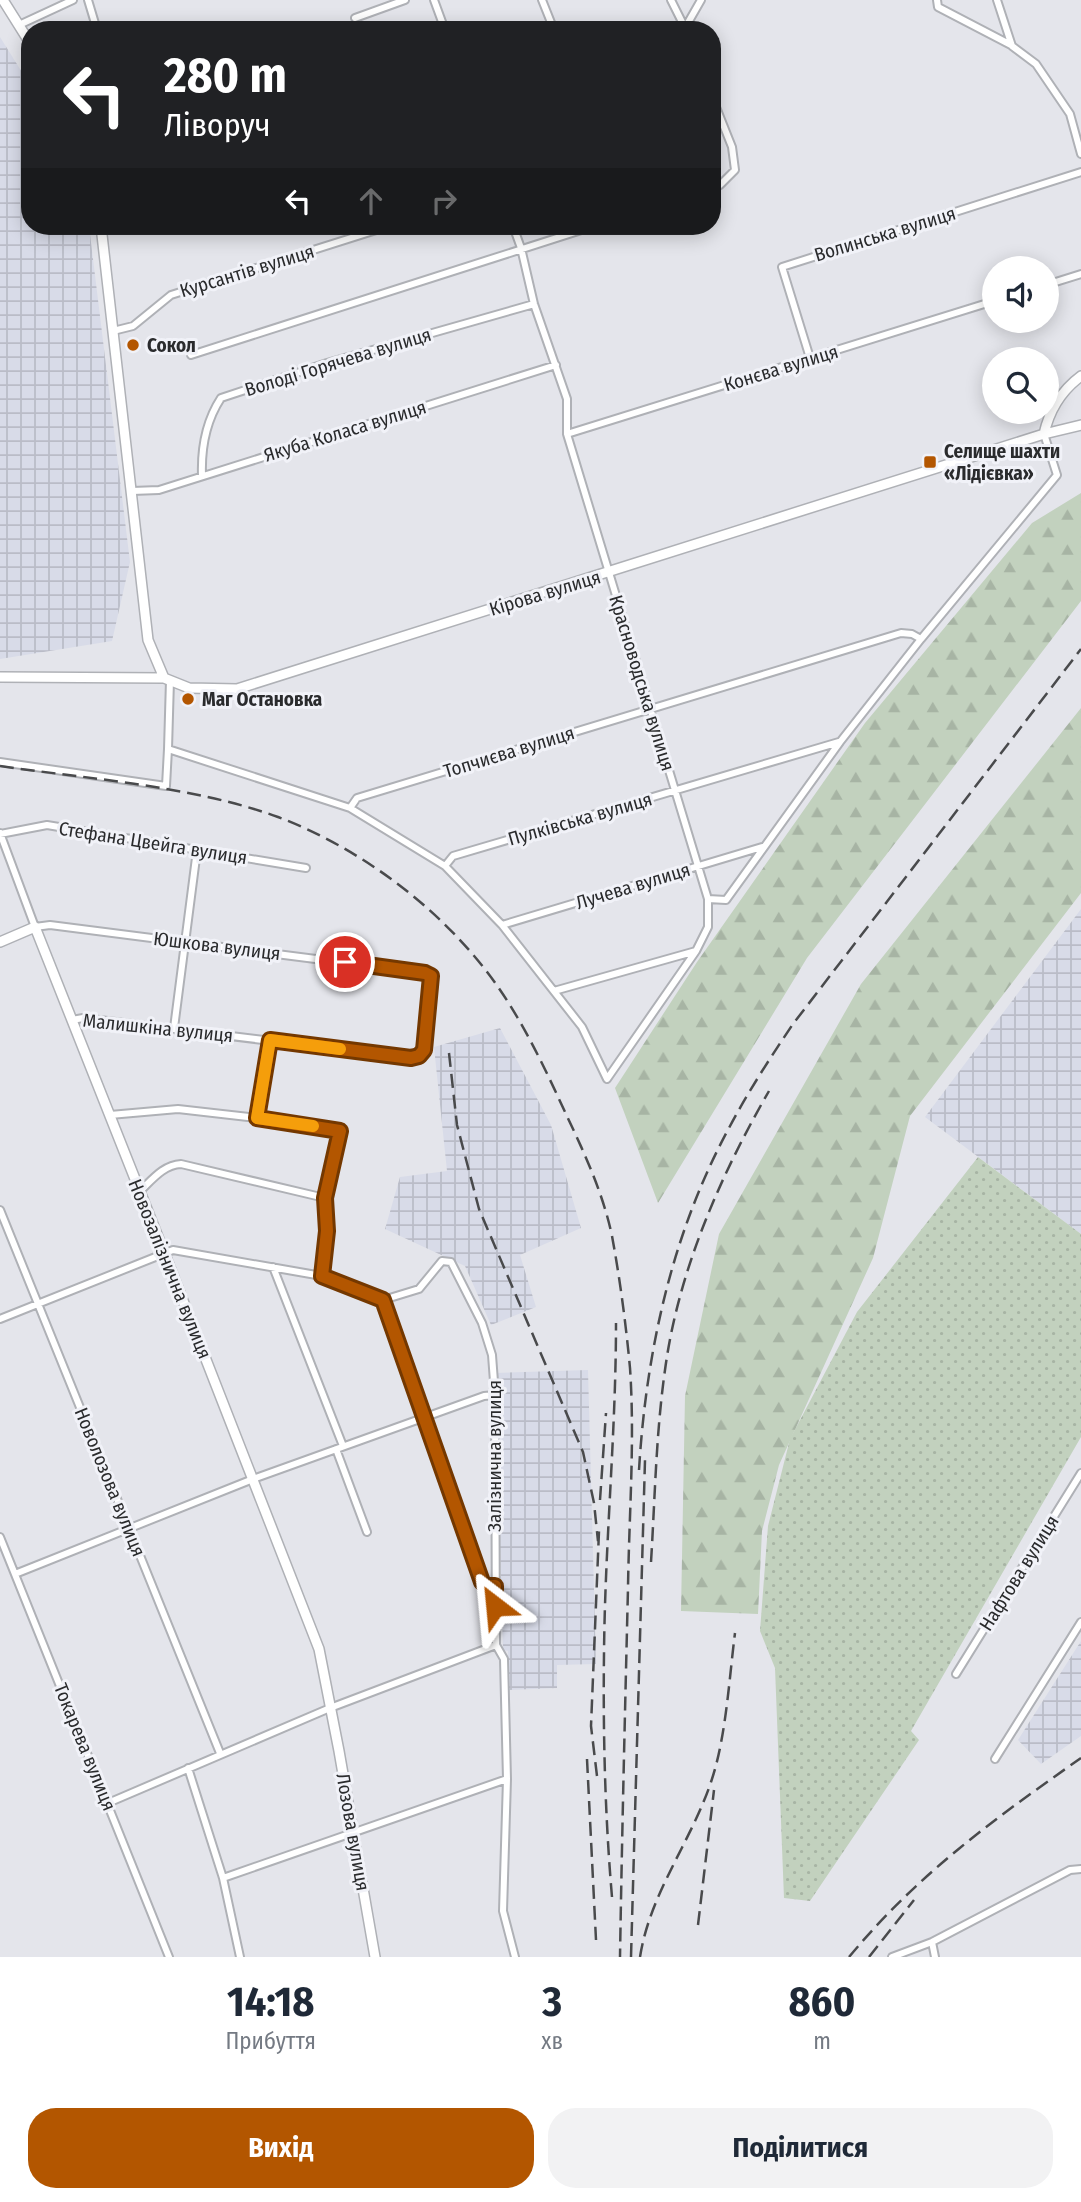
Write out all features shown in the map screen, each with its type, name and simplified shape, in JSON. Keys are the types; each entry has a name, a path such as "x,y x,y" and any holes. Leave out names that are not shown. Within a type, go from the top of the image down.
{"main road":[{"path":"3,0 5,11 21,28"},
{"path":"102,235 148,640 167,679"},
{"path":"1044,434 1048,416 1070,384 1081,376"},
{"name":"Кірова вулиця","path":"0,677 167,679 189,688 237,689 1044,434 1081,425"},
{"name":"Юшкова вулиця","path":"0,942 35,927"},
{"name":"Новозалізнична вулиця","path":"35,927 318,1649 330,1708"},
{"name":"Лозова вулиця","path":"330,1708 375,1957"}],"street":[{"path":"28,21 73,0"},
{"path":"88,0 94,21"},
{"path":"355,18 405,0"},
{"path":"434,0 442,21"},
{"path":"542,0 550,21"},
{"path":"671,0 682,21"},
{"path":"690,21 701,0"},
{"path":"937,0 938,6 1012,46 1036,64 1070,114 1081,154"},
{"path":"998,0 1012,46"},
{"path":"721,120 732,147 735,170 721,184"},
{"name":"Волинська вулиця","path":"810,358 782,267 1081,172"},
{"name":"Курсантів вулиця","path":"113,331 133,327 171,295 361,235"},
{"name":"Красноводська вулиця","path":"517,235 534,304 567,399 567,434 708,899"},
{"path":"191,355 563,235"},
{"path":"1059,281 1081,274"},
{"name":"Володі Горячева вулиця","path":"202,476 206,426 221,398 327,363 534,304"},
{"name":"Конєва вулиця","path":"567,434 982,305"},
{"name":"Якуба Коласа вулиця","path":"132,491 159,490 556,365"},
{"path":"168,749 349,808 446,866 502,925 582,1027 607,1079 696,951 708,927 708,899 726,900 840,742 921,639 1057,475 1044,434"},
{"name":"Топчиєва вулиця","path":"349,808 357,798 901,633 912,634 921,639"},
{"path":"0,762 166,786 167,679"},
{"name":"Пулківська вулиця","path":"446,866 453,856 840,742"},
{"name":"Стефана Цвейга вулиця","path":"0,834 47,825 306,868"},
{"name":"Новозалізнична вулиця","path":"0,834 35,927"},
{"name":"Лучева вулиця","path":"502,925 763,847"},
{"path":"174,1028 197,850"},
{"name":"Юшкова вулиця","path":"35,927 50,925 429,974 432,983 424,1050 419,1056 411,1058"},
{"path":"554,991 696,951"},
{"name":"Малишкіна вулиця","path":"72,1020 83,1018 174,1028 411,1058"},
{"path":"257,1118 270,1040"},
{"path":"110,1115 178,1109 340,1131 325,1198 327,1231 322,1276"},
{"path":"139,1192 162,1170 181,1164 325,1198"},
{"name":"Новолозова вулиця","path":"0,1210 220,1753"},
{"path":"0,1319 164,1252 181,1251 322,1276 383,1300 482,1582 486,1586 495,1586"},
{"name":"Залізнична вулиця","path":"383,1300 419,1289 443,1261 451,1262 482,1323 492,1355 495,1395 496,1645 505,1659 508,1779 503,1911 515,1957"},
{"path":"273,1267 367,1532"},
{"path":"15,1574 253,1479 484,1396 495,1395"},
{"name":"Нафтова вулиця","path":"956,1674 1081,1473"},
{"name":"Токарева вулиця","path":"0,1537 169,1957"},
{"path":"995,1759 1081,1622"},
{"path":"108,1803 330,1708 496,1645"},
{"path":"188,1768 223,1878 240,1957"},
{"path":"223,1878 508,1779"},
{"path":"892,1957 932,1942 1070,1870 1081,1869"},
{"path":"932,1942 935,1957"}],"shaded area":[{"path":"0,37 21,71 21,235 90,235 130,562 112,641 0,659"},
{"path":"1081,909 1081,1234 925,1117"},
{"path":"500,1028 551,1125 581,1228 520,1255 536,1307 491,1325 465,1266 385,1229 400,1177 447,1171 434,1047"},
{"path":"588,1370 596,1664 557,1665 557,1688 509,1690 508,1651 503,1650 495,1373"},
{"path":"1081,1641 1081,1736 1041,1764 1018,1740"}],"green space":[{"path":"1081,493 1081,601 807,958 658,1203 615,1088 697,962 865,723 1032,523"},
{"path":"1081,708 1081,893 910,1116 873,1258 779,1465 762,1531 758,1614 681,1611 685,1396 719,1234 861,984"},
{"path":"978,1157 1081,1234 1081,1437 911,1731 919,1740 810,1901 784,1898 775,1668 760,1631 768,1526 790,1439 857,1312"}],"railway":[{"path":"639,1470 648,1382 665,1294 692,1209 729,1128 793,1024 1081,649"},
{"path":"0,766 140,785 211,798 245,806 307,829 364,861 417,899 484,968 519,1019 586,1157 604,1204 612,1236 625,1319 630,1368 632,1450 620,1957"},
{"path":"449,1053 457,1125 479,1209 583,1452 594,1503 598,1541"},
{"path":"651,1562 662,1394 671,1333 680,1297 718,1191 769,1091"},
{"path":"612,1897 606,1806 604,1683 616,1323"},
{"path":"600,1500 606,1413"},
{"path":"631,1957 645,1460"},
{"path":"597,1776 591,1726 599,1531"},
{"path":"640,1957 652,1911 703,1804 716,1765 735,1633"},
{"path":"849,1957 902,1899 958,1849 1081,1758"},
{"path":"587,1759 596,1940"},
{"path":"698,1925 714,1790"},
{"path":"869,1957 914,1900"}],"slow traffic":[{"path":"313,1126 257,1118 270,1040 340,1049"}],"place":[{"name":"Сокол","path":"133,345"},
{"name":"Селище шахти «Лідієвка»","path":"930,462"},
{"name":"Маг Остановка","path":"188,699"}],"route":[{"path":"345,962 431,976 424,1050 419,1056 411,1058 270,1040 257,1118 340,1131 325,1198 327,1231 322,1276 383,1300 482,1582 486,1586 495,1586 495,1606"}]}
